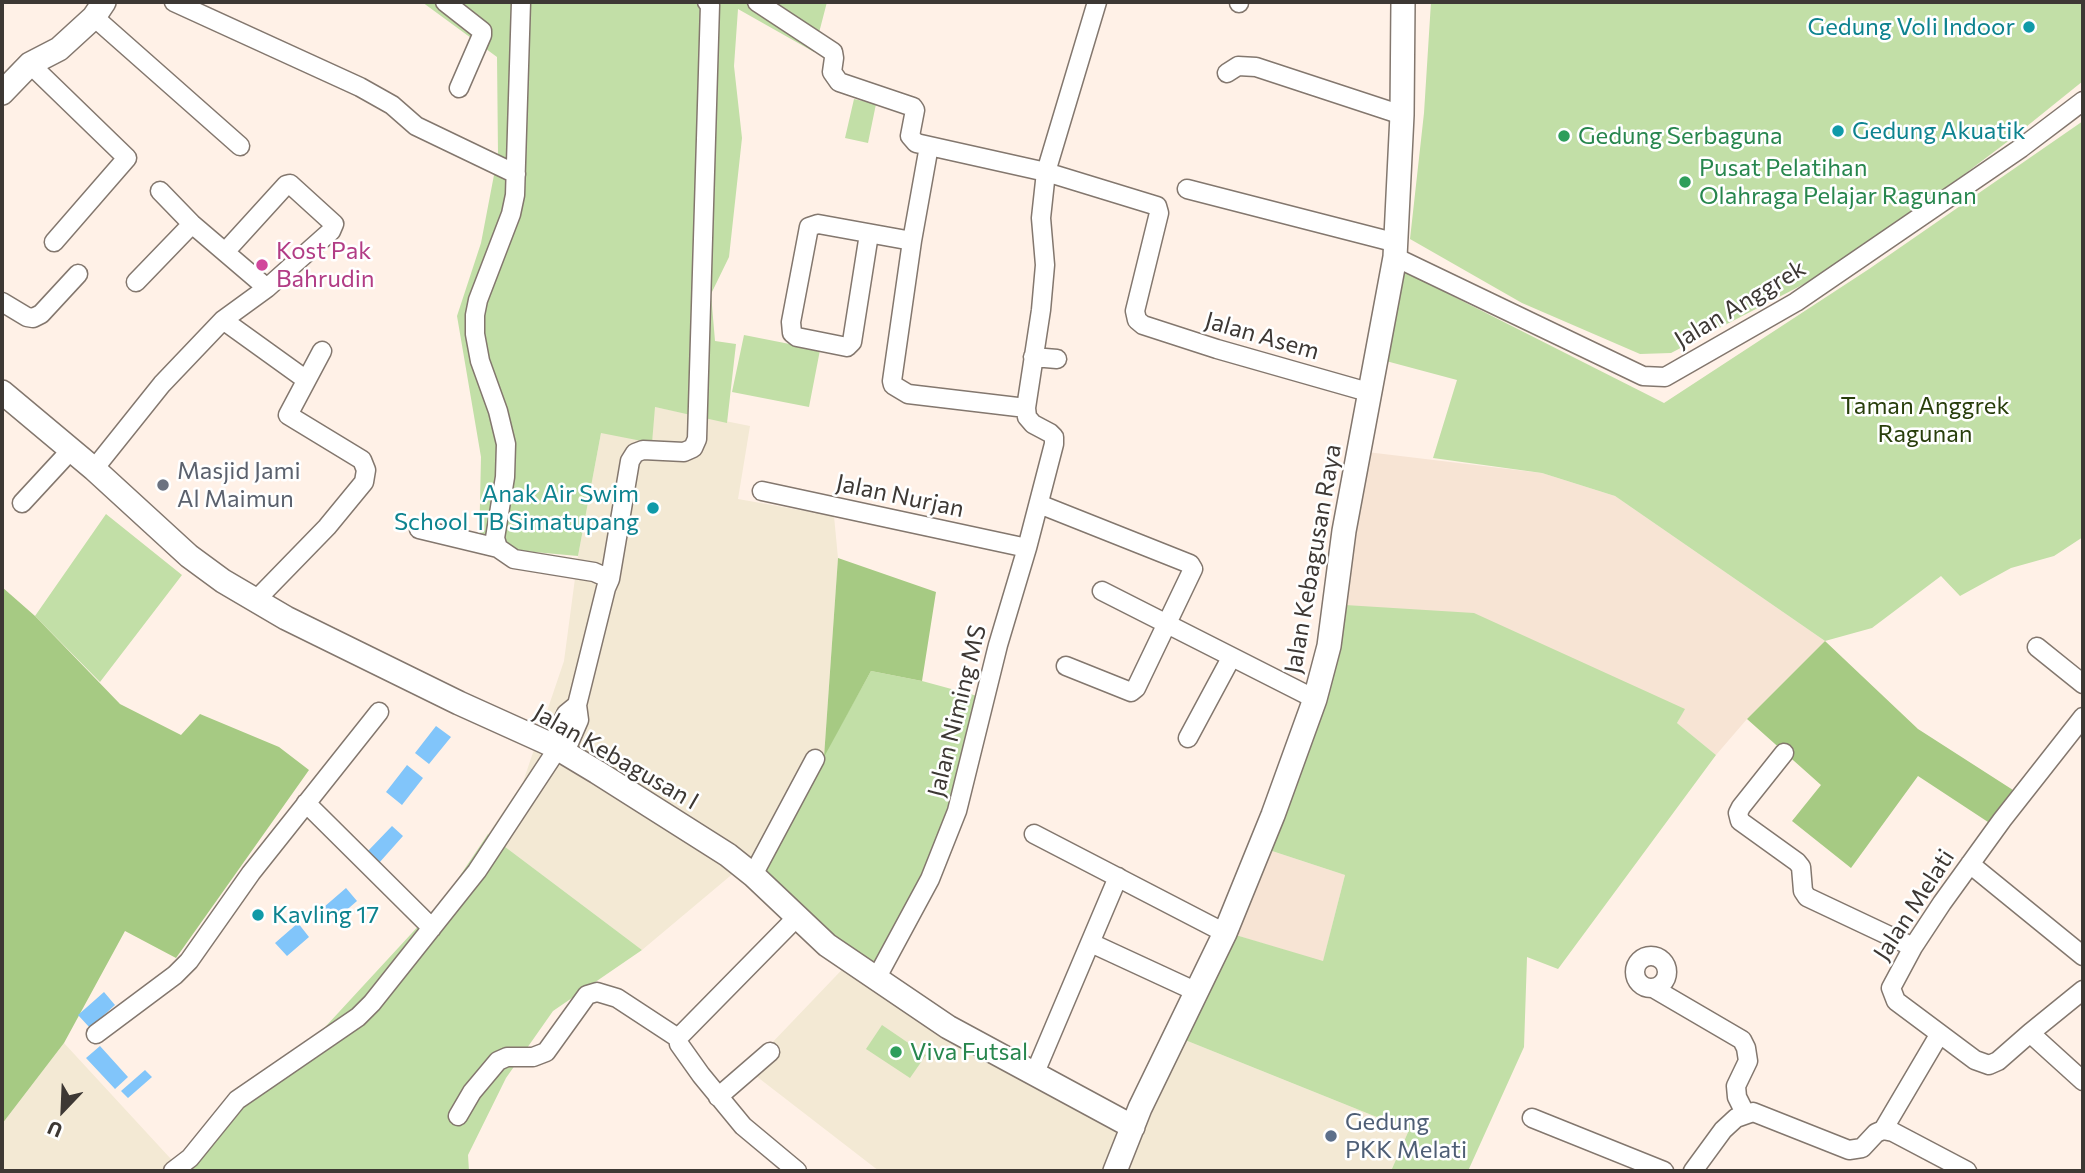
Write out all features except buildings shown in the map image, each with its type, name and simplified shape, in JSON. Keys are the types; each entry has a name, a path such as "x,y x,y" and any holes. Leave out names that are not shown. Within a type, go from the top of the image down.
{"street":[{"path":"174,2 360,86 392,105 416,126 516,174"},
{"path":"445,2 482,31 459,88"},
{"path":"498,548 495,538 505,477 506,444 498,411 480,361 475,316 487,274 511,214 516,174 521,2"},
{"path":"173,1171 190,1158 237,1100 358,1017 477,871 579,720 577,705 610,579 630,461 635,453 643,450 684,452 693,449 697,439 710,5 707,2"},
{"path":"757,2 833,52 832,72 839,82 913,107 915,110 911,139 916,143 1046,172"},
{"path":"929,146 892,380 895,388 908,394 1026,408 1045,265 1041,218 1046,172 1097,2"},
{"name":"Jalan Kebagusan Raya","path":"1115,1171 1133,1127 1225,933 1290,773 1315,699 1334,618 1344,531 1396,250 1404,2"},
{"path":"2,93 30,65 59,49 101,6 240,146"},
{"path":"30,65 127,158 54,242"},
{"path":"1227,73 1238,66 1256,67 1402,115"},
{"name":"Jalan Anggrek","path":"1187,189 1396,250 1643,376 1665,377 1796,302 2021,148 2083,102"},
{"name":"Jalan Asem","path":"1046,172 1157,206 1159,214 1135,311 1137,320 1143,325 1368,392"},
{"path":"94,469 162,384 223,320 267,288 333,228 334,224 290,184 284,187 225,251"},
{"path":"160,191 192,224 267,288"},
{"path":"136,282 192,224"},
{"path":"869,234 852,342 847,347 797,337 790,328 808,229 812,225 818,224 912,241"},
{"path":"2,302 33,318 41,314 78,274"},
{"path":"223,320 305,379"},
{"path":"256,601 327,527 364,482 366,470 362,460 288,415 322,351"},
{"path":"1033,357 1057,359"},
{"name":"Jalan Kebagusan I","path":"2,392 94,469 189,556 256,601 459,703 561,750 680,823 753,875 827,946 948,1027 1133,1127"},
{"name":"Jalan Niming MS","path":"876,979 930,879 947,841 966,779 998,645 1039,504 1054,438 1033,424 1027,417 1026,408"},
{"path":"22,503 71,450"},
{"name":"Jalan Nurjan","path":"762,491 1027,548"},
{"path":"1039,504 1193,567 1192,575 1136,688 1131,692 1066,666"},
{"path":"419,529 498,548 514,559 594,572 610,579"},
{"path":"1102,591 1315,699"},
{"path":"2036,647 2083,684"},
{"path":"1188,738 1231,658"},
{"path":"96,1034 189,961 251,873 379,712"},
{"name":"Jalan Melati","path":"2030,1033 1998,1061 1989,1065 1975,1060 1939,1035 1896,1001 1891,988 1913,947 1970,864 2083,717"},
{"path":"1784,753 1741,807 1738,813 1740,821 1797,862 1801,867 1803,891 1807,897 1913,947"},
{"path":"753,875 815,760"},
{"path":"306,803 432,928"},
{"path":"1034,834 1225,933"},
{"path":"1970,864 2083,956"},
{"path":"1034,1075 1118,877"},
{"path":"678,1038 797,917"},
{"path":"1091,943 1197,992"},
{"path":"1653,988 1742,1041 1748,1061 1736,1086 1737,1097 1745,1113"},
{"path":"2083,990 2030,1033 2083,1081"},
{"path":"458,1116 477,1085 498,1061 507,1057 533,1057 546,1052 587,995 597,992 617,998 678,1038 679,1044 718,1097 743,1126 797,1171"},
{"path":"1883,1130 1939,1035"},
{"path":"718,1097 770,1052"},
{"path":"1693,1171 1723,1130 1745,1113 1753,1112 1849,1150 1862,1148 1876,1133 1883,1130 1893,1132 1967,1171"},
{"path":"1532,1118 1664,1171"}],"shaded area":[{"path":"655,407 750,426 738,499 834,516 838,558 824,757 748,861 642,950 488,834 523,782 564,661 578,556 601,433"},
{"path":"1367,452 1542,473 1615,496 1825,641 1747,719 1716,755 1677,723 1684,709 1345,605"},
{"path":"1269,850 1345,875 1323,962 1229,933"},
{"path":"855,956 990,1054 1140,1128 1185,1040 1409,1130 1391,1171 879,1171 747,1069"},
{"path":"64,1043 182,1171 2,1171 2,1124"}],"green space":[{"path":"422,2 827,2 814,52 738,9 734,66 742,138 729,257 711,294 715,341 736,344 727,423 655,407 652,443 601,433 578,556 479,547 481,457 457,316 481,243 498,154 497,57"},
{"name":"Pusat Pelatihan Olahraga Pelajar Ragunan","path":"1431,2 2083,2 2083,81 1897,225 1806,283 1671,353 1640,354 1522,303 1410,239 1424,113"},
{"path":"854,99 876,104 868,143 845,138"},
{"name":"Taman Anggrek Ragunan","path":"2083,121 2083,537 2054,556 2011,568 1960,596 1941,576 1872,628 1825,641 1615,496 1542,473 1433,458 1457,380 1386,361 1403,271 1664,403 1869,269"},
{"path":"744,335 820,350 809,407 732,392"},
{"path":"106,514 182,575 100,682 35,616"},
{"path":"838,558 936,592 922,681 871,671 824,757"},
{"path":"2,587 35,616 120,704 181,735 200,714 279,747 309,770 176,958 125,931 64,1043 2,1124"},
{"path":"1345,605 1474,613 1685,709 1677,723 1716,755 1558,969 1527,957 1524,1047 1468,1171 1391,1171 1409,1130 1185,1040 1229,933 1323,961 1345,875 1269,850"},
{"path":"1825,641 1918,729 2013,790 1988,822 1918,776 1851,868 1792,821 1821,785 1747,719"},
{"path":"871,671 981,697 956,798 888,977 808,925 748,861 823,757"},
{"path":"488,834 642,950 553,1011 506,1078 468,1155 469,1171 182,1171 213,1114 315,1038 447,895"},
{"name":"Viva Futsal","path":"882,1025 926,1055 910,1078 866,1049"}],"water":[{"path":"436,726 451,737 429,764 415,753"},
{"path":"407,765 423,778 402,805 386,792"},
{"path":"392,826 403,836 379,863 367,852"},
{"path":"346,888 357,901 335,920 324,907"},
{"path":"298,923 309,937 287,956 275,943"},
{"path":"104,992 115,1005 90,1028 78,1015"},
{"path":"100,1046 128,1077 115,1089 86,1058"},
{"path":"145,1070 152,1077 128,1098 121,1091"}],"place":[{"name":"Gedung Voli Indoor","path":"2029,27"},
{"name":"Gedung Akuatik","path":"1838,131"},
{"name":"Gedung Serbaguna","path":"1564,136"},
{"name":"Pusat Pelatihan Olahraga Pelajar Ragunan","path":"1685,182"},
{"name":"Kost Pak Bahrudin","path":"262,265"},
{"name":"Masjid Jami Al Maimun","path":"163,485"},
{"name":"Anak Air Swim School TB Simatupang","path":"653,508"},
{"name":"Kavling 17","path":"258,915"},
{"name":"Viva Futsal","path":"896,1052"},
{"name":"Gedung PKK Melati","path":"1331,1136"}]}
